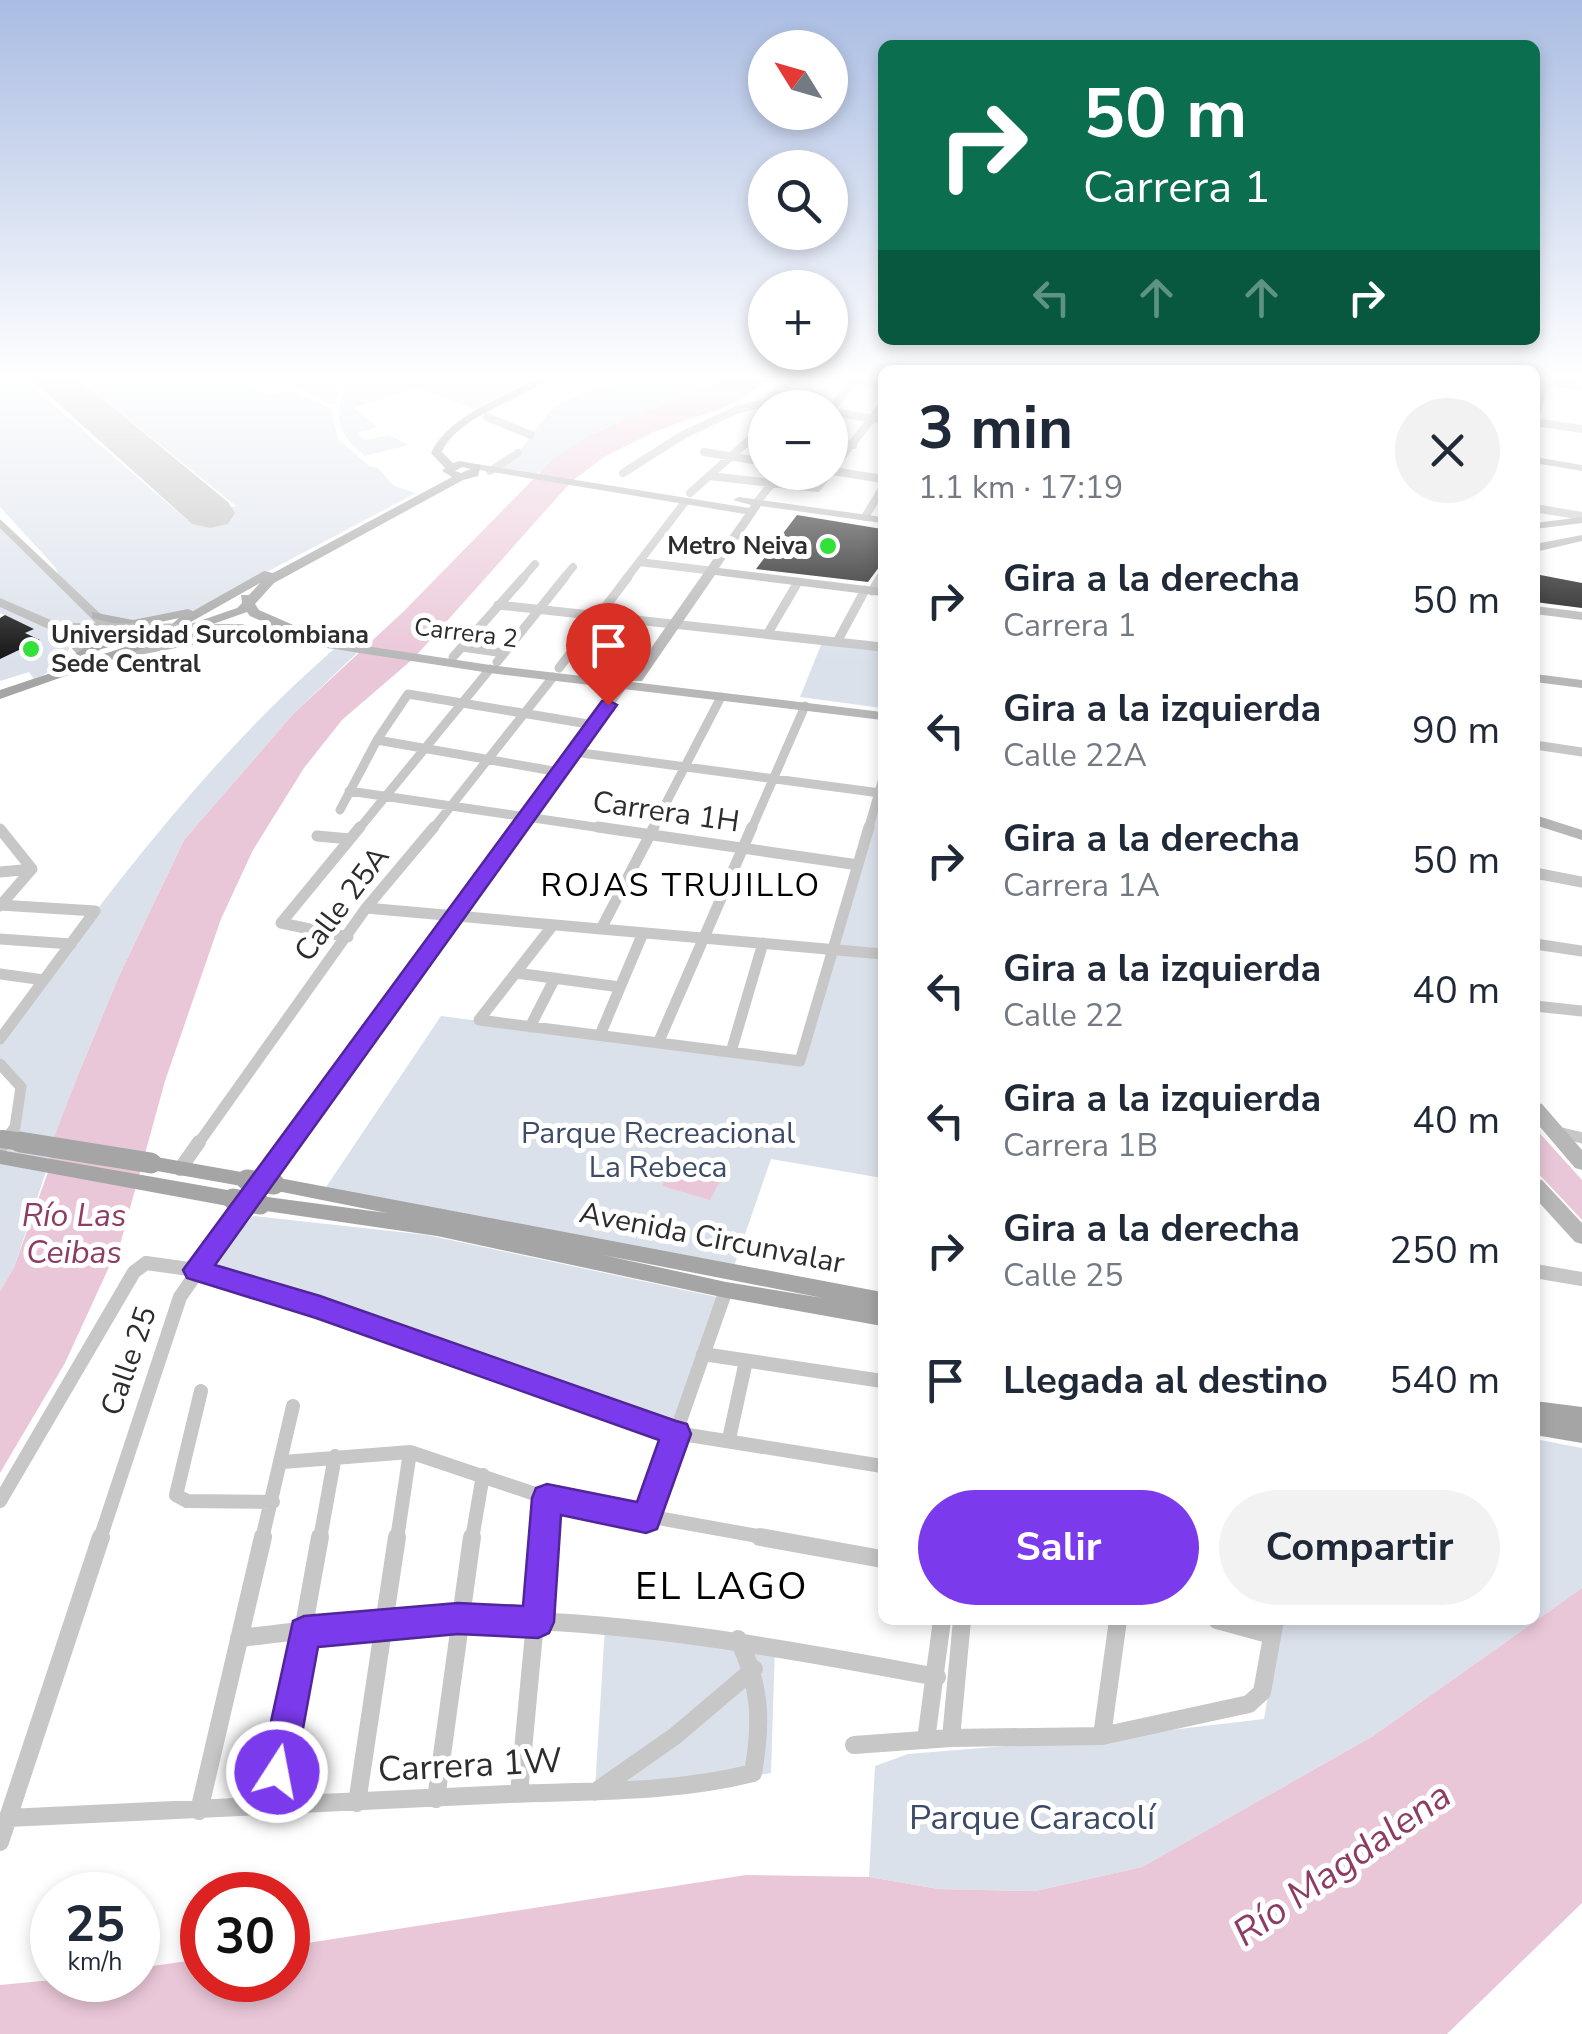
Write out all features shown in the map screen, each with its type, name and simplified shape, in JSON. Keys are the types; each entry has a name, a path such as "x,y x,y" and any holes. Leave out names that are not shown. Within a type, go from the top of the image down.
{"main road":[{"path":"0,692 60,670 97,646 174,626 461,473"},
{"path":"0,692 110,659 226,617 250,604 270,580 462,473"},
{"path":"484,473 878,519"},
{"path":"484,473 525,477"},
{"path":"0,507 56,567 61,579"},
{"path":"637,678 755,507"},
{"path":"1540,525 1582,518"},
{"path":"0,522 99,618 120,623 152,622 182,616 223,598 244,597 254,612 315,641"},
{"path":"1540,547 1582,538"},
{"path":"283,625 264,611 268,591 322,552"},
{"path":"714,571 873,591"},
{"path":"0,602 67,633 84,654 110,659 216,637 315,641"},
{"path":"1540,611 1582,616"},
{"name":"Carrera 2","path":"99,618 137,628 245,628 315,641 497,662 622,685 878,715"},
{"name":"Carrera 2","path":"67,633 245,628"},
{"path":"21,684 62,661 70,652 67,633"},
{"name":"Carrera 2","path":"556,672 878,708"},
{"path":"1540,679 1582,684"},
{"path":"1540,813 1582,826"},
{"path":"1540,822 1582,836"},
{"path":"1540,1115 1582,1163"},
{"name":"Avenida Circunvalar","path":"0,1146 150,1163 274,1184 878,1300"},
{"name":"Avenida Circunvalar","path":"0,1146 142,1185 437,1228 726,1290 878,1316"},
{"path":"1540,1190 1582,1236"},
{"path":"1540,1412 1582,1417"},
{"path":"1540,1426 1582,1433"}],"street":[{"name":"Calle 25A","path":"180,1168 366,908 490,760 688,498 712,473"},
{"path":"848,473 878,478"},
{"path":"709,476 748,481"},
{"path":"755,507 768,490"},
{"path":"865,517 878,496"},
{"path":"1540,509 1582,518"},
{"path":"640,562 714,571"},
{"path":"449,656 535,564"},
{"path":"348,936 281,923 574,567"},
{"path":"768,633 798,582"},
{"path":"837,642 873,591"},
{"path":"498,604 878,647"},
{"path":"449,656 497,662"},
{"name":"Calle 25","path":"0,1842 180,1298 196,1270 622,685"},
{"path":"340,810 377,740 408,694 594,725"},
{"path":"601,929 721,697"},
{"path":"659,1041 805,706"},
{"path":"377,740 559,772"},
{"path":"1540,746 1582,752"},
{"path":"574,752 773,778 878,787"},
{"name":"Carrera 1H","path":"349,792 858,865"},
{"path":"552,925 479,1020 800,1061 878,797"},
{"path":"0,830 32,869"},
{"path":"316,836 350,838"},
{"path":"0,872 32,869"},
{"path":"0,905 32,869"},
{"path":"1540,875 1582,882"},
{"path":"0,905 95,910 0,1039"},
{"path":"366,908 878,954"},
{"path":"600,1036 643,933"},
{"path":"0,939 71,944"},
{"path":"731,1052 762,943"},
{"path":"1540,945 1582,951"},
{"path":"516,973 620,986"},
{"path":"0,974 44,980"},
{"path":"530,1026 556,978"},
{"path":"1540,1007 1582,1011"},
{"path":"0,1015 16,1017"},
{"path":"0,1064 21,1087 15,1127 0,1146"},
{"path":"1554,1132 1582,1138"},
{"path":"0,1501 139,1266 146,1262 196,1270 320,1307 676,1434 730,1439 878,1465"},
{"path":"1540,1272 1582,1279"},
{"path":"646,1518 726,1290"},
{"path":"702,1354 878,1380"},
{"path":"730,1439 746,1360"},
{"path":"201,1390 176,1495 187,1501 273,1502"},
{"path":"198,1812 283,1462 293,1406"},
{"path":"283,1462 410,1452 547,1498 878,1558"},
{"path":"357,1803 410,1452"},
{"path":"270,1808 335,1456"},
{"path":"436,1799 458,1619 483,1475"},
{"path":"519,1793 547,1498"},
{"path":"239,1638 458,1619 606,1624 738,1639 937,1676"},
{"path":"926,1740 942,1625"},
{"path":"951,1738 962,1625"},
{"path":"1102,1736 1117,1625"},
{"path":"854,1744 1102,1736 1249,1704 1262,1692 1273,1627"},
{"path":"594,1792 675,1736 754,1669 738,1639"},
{"name":"Carrera 1W","path":"8,1818 198,1812 717,1784 753,1773 764,1716 754,1669"}],"green space":[{"path":"0,473 132,473 187,520 236,506 195,473 382,473 394,486 416,493 195,610 131,628 173,623 91,643 65,630 71,644 51,670 34,679 29,672 0,681 0,657 39,640 25,633 33,629 0,613 0,522 61,579 55,567 0,507"},
{"path":"501,473 538,473 531,478"},
{"path":"823,640 878,647 878,707 800,697"},
{"path":"334,649 358,652 294,713 184,840 119,976 80,1070 14,1267 0,1291 0,1150 7,1141 21,1087 0,1064 0,1039 156,835 241,738"},
{"name":"Parque Recreacional La Rebeca","path":"878,797 878,1177 771,1159 732,1272 322,1193 441,1016 805,1063"},
{"name":"Parque Recreacional La Rebeca","path":"253,1216 427,1235 717,1297 675,1430 207,1269"},
{"name":"Parque Caracolí","path":"1540,1440 1582,1448 1582,1588 1540,1618"},
{"name":"Parque Caracolí","path":"1280,1625 1530,1625 1373,1736 1142,1867 1035,1891 939,1889 869,1877 875,1766 908,1754 1102,1738 1264,1719"},
{"path":"605,1626 775,1646 771,1773 716,1782 595,1789"}],"water":[{"name":"Río Las Ceibas","path":"539,473 583,473 414,658 342,720 304,768 253,850 221,919 165,1081 121,1241 65,1363 0,1473 0,1291 14,1267 48,1172 52,1143 80,1070 119,976 184,840 294,713 403,612"},
{"path":"1540,1134 1582,1180 1582,1220 1540,1175"},
{"path":"672,1168 720,1181 710,1200 662,1186"},
{"name":"Río Magdalena","path":"1582,1588 1582,1903 1447,2034 0,2034 0,1985 30,1982 30,2002 160,2002 160,1965 180,1962 180,2002 310,2002 310,1943 746,1875 869,1877 939,1889 1035,1891 1142,1867 1373,1736 1530,1625 1540,1625 1540,1618"}],"building":[{"name":"Metro Neiva","path":"797,515 878,528 878,568 868,582 756,569"},
{"path":"1540,575 1582,583 1582,608 1540,603"},
{"path":"5,615 34,629 25,633 40,640 0,659 0,618"}],"runway":[{"path":"163,473 210,513"}],"place":[{"name":"Metro Neiva","path":"828,546"},
{"name":"Universidad Surcolombiana Sede Central","path":"31,649"}],"district":[{"name":"ROJAS TRUJILLO","path":"681,885"},
{"name":"EL LAGO","path":"722,1586"}],"route":[{"path":"277,1772 304,1632 458,1619 538,1622 547,1498 646,1518 676,1434 320,1307 196,1270 608,705"}]}
